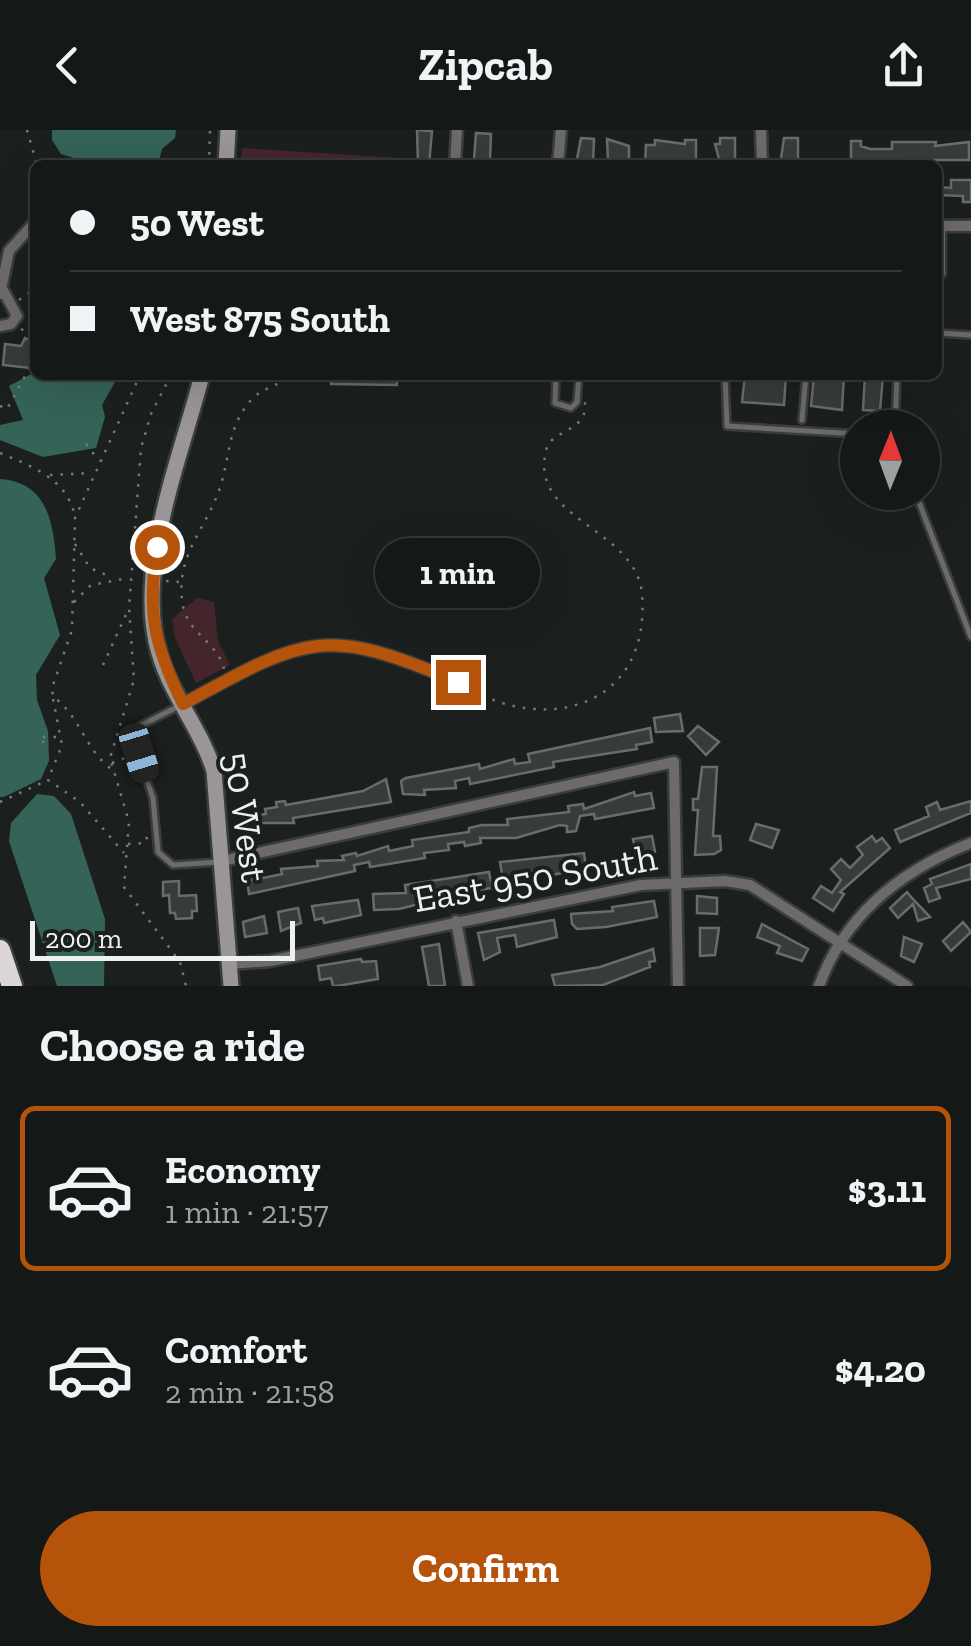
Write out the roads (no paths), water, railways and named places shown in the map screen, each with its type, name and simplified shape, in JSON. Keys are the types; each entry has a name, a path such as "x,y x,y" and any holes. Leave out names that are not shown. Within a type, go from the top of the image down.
{"highway":[{"path":"0,950 12,986"}],"street":[{"path":"226,160 228,130"},
{"path":"454,160 457,130"},
{"path":"558,160 561,130"},
{"path":"761,130 762,160"},
{"path":"942,226 971,226"},
{"path":"0,326 14,320 14,304 2,292 8,251 30,227"},
{"name":"50 West","path":"201,380 151,588 152,626 160,657 205,741 214,771 231,986"},
{"path":"183,704 282,652 333,644 392,654 458,682"},
{"path":"222,862 674,762 675,985"},
{"path":"819,986 841,944 888,885 971,843"},
{"name":"East 950 South","path":"230,964 270,961 640,884 676,882 750,885 841,944"},
{"path":"456,921 468,986"},
{"path":"841,944 907,986"}],"lane":[{"path":"942,333 971,335"},
{"path":"556,380 557,407 574,407 579,380"},
{"path":"725,380 727,426 840,433"},
{"path":"802,420 806,380"},
{"path":"896,410 897,380"},
{"path":"922,510 971,637"},
{"path":"183,704 158,714 132,738 153,798 158,852 173,865 222,862"}]}
